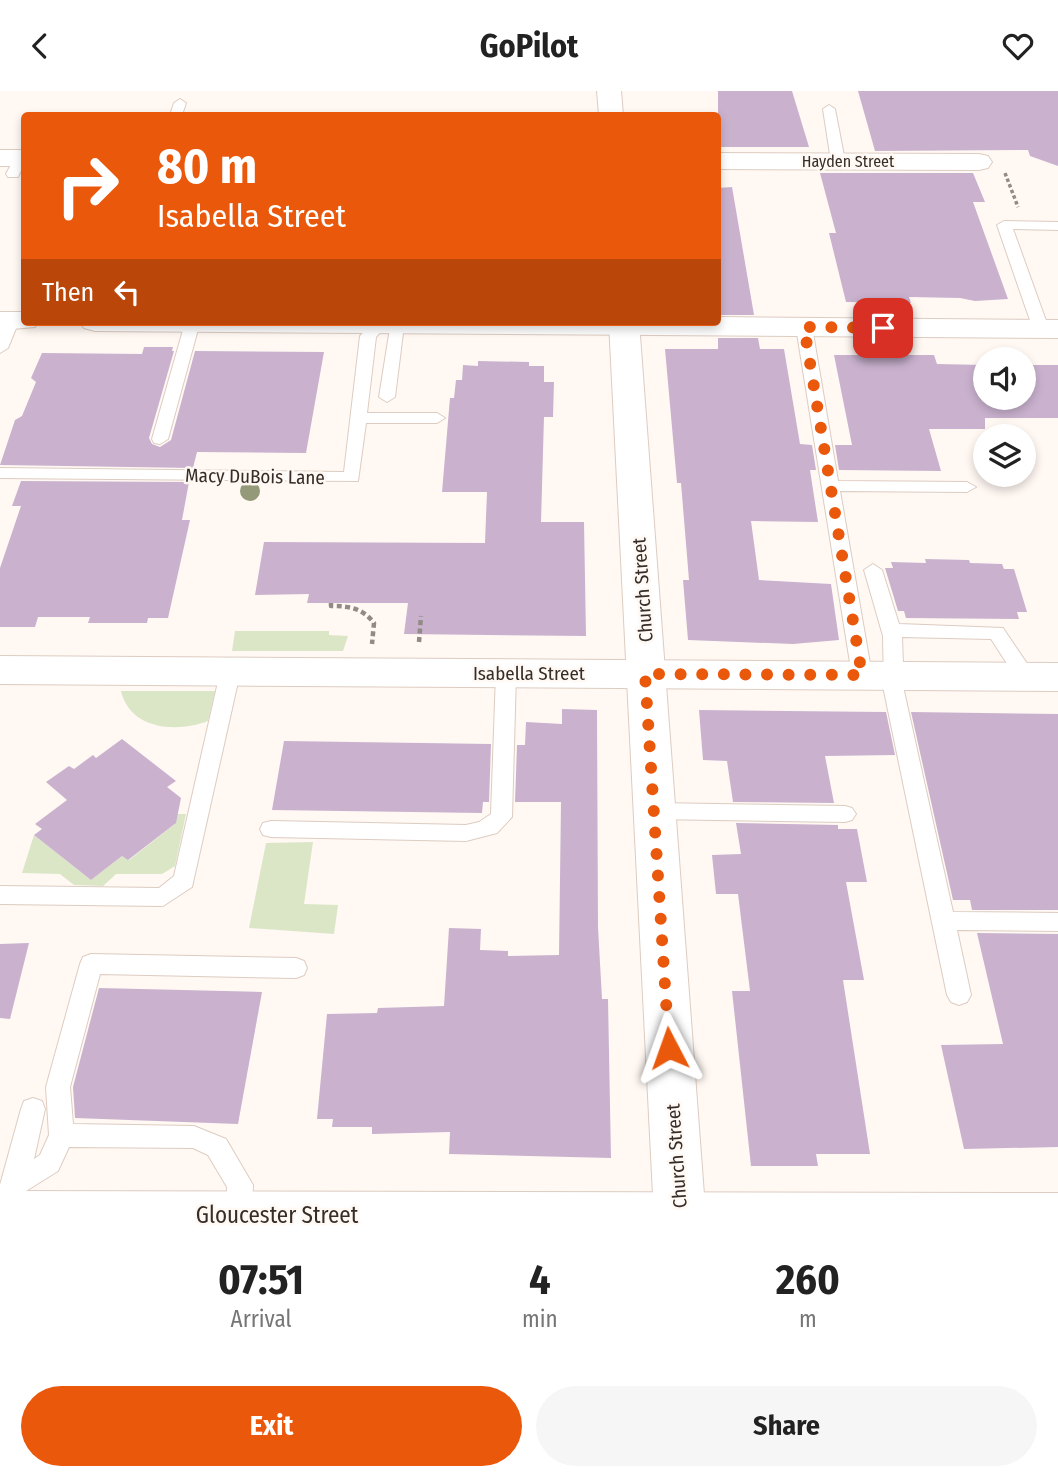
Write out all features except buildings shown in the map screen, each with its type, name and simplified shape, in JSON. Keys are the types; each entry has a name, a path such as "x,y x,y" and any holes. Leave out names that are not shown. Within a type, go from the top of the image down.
{"street":[{"path":"609,91 611,112"},
{"name":"Hayden Street","path":"721,160 979,162"},
{"name":"Church Street","path":"624,326 680,1227"},
{"path":"721,326 1049,329"},
{"name":"Isabella Street","path":"0,670 1042,677"},
{"name":"Gloucester Street","path":"5,1212 239,1214 680,1227 1058,1218"}],"lane":[{"path":"829,109 838,161"},
{"path":"1049,329 1004,225 1058,226"},
{"path":"160,439 192,326"},
{"name":"Macy DuBois Lane","path":"0,473 352,477 368,336 386,326"},
{"path":"387,397 388,326"},
{"path":"804,327 831,486 876,675 944,921 959,995"},
{"path":"359,418 437,418"},
{"path":"831,486 967,487"},
{"path":"873,570 894,657 876,675"},
{"path":"889,630 996,633 1042,677"},
{"path":"0,895 163,897 184,881 230,673"},
{"path":"271,829 466,833 482,831 494,825 501,817 506,674"},
{"path":"653,811 845,814"},
{"path":"944,921 1058,922"},
{"path":"5,1212 49,1163 61,1135 58,1087 91,964 296,968"},
{"path":"5,1212 33,1109"},
{"path":"61,1135 194,1136 217,1147 240,1185 239,1214"}],"path":[{"path":"331,603 331,606 357,606 367,613 374,622 372,648"},
{"path":"419,643 421,616"}],"green space":[{"path":"235,631 329,631 329,635 348,636 343,651 232,651"},
{"path":"121,691 215,691 208,721 183,727 169,727 144,721 134,714"},
{"path":"178,814 186,814 175,866 162,874 116,874 103,886 74,885 60,874 22,873 34,835 91,880 122,856 129,860 175,824 171,820"},
{"path":"313,842 304,904 338,905 334,934 249,928 266,843"}],"route":[{"path":"669,1048 645,674 862,675 804,327 883,328"}]}
